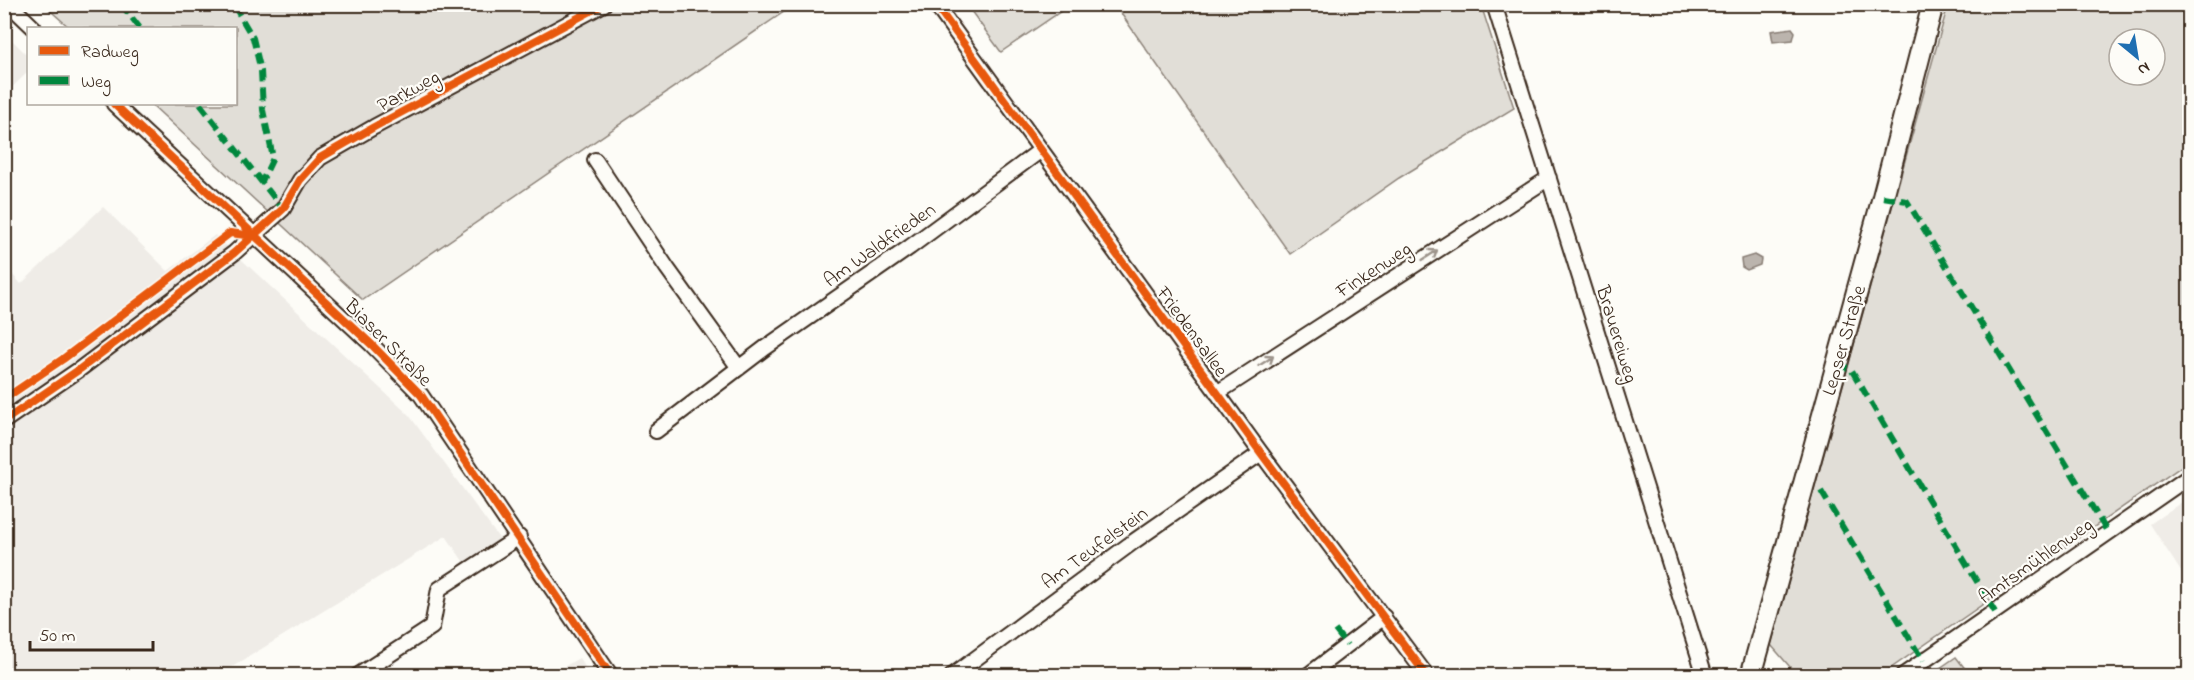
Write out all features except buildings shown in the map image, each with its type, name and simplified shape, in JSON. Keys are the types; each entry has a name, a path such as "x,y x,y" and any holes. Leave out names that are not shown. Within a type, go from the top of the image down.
{"street":[{"path":"9,4 33,27"},
{"name":"Parkweg","path":"4,421 80,369 234,253 283,209 300,180 320,158 604,4"},
{"name":"Friedensallee","path":"935,4 1217,393 1427,675"},
{"name":"Brauereiweg","path":"1494,4 1705,675"},
{"name":"Lepser Straße","path":"1751,675 1883,197 1933,4"},
{"name":"Biaser Straße","path":"115,105 411,383 430,406 611,675"},
{"name":"Am Waldfrieden","path":"656,431 739,368 910,247 1041,150"},
{"path":"595,160 667,268 739,368"},
{"name":"Finkenweg","path":"1217,393 1549,178"},
{"name":"Am Teufelstein","path":"952,675 1133,542 1261,453"},
{"name":"Amtsmühlenweg","path":"1902,675 2190,476"},
{"path":"357,675 432,627 438,589 519,537"},
{"path":"1307,675 1384,617"}],"shaded area":[{"path":"973,4 1070,5 1001,52 968,7"},
{"path":"44,5 794,5 363,300 152,105 237,105 237,27 69,27"},
{"path":"1115,5 1481,5 1514,108 1399,178 1290,254"},
{"path":"1948,5 2189,5 2189,461 1881,675 1797,675 1771,645"},
{"path":"1792,28 1795,32 1793,40 1773,42 1771,31"},
{"path":"4,32 27,55 27,73 5,94"},
{"path":"103,207 168,271 215,235 409,415 501,541 465,564 446,536 219,675 5,675 4,265 21,284"},
{"path":"1754,255 1761,259 1760,265 1747,270 1742,267 1741,259"},
{"path":"2189,497 2189,584 2150,524"},
{"path":"1956,657 1970,675 1930,675"},
{"path":"579,658 591,675 550,675"}],"marked path":[{"path":"121,4 139,27"},
{"path":"236,4 236,9 253,38 261,71 263,110 273,158 262,181"},
{"path":"201,105 283,209"},
{"path":"1883,197 1907,201 2108,533"},
{"path":"1836,364 1851,369 1995,612"},
{"path":"1821,491 1923,661"},
{"path":"1335,630 1347,645"}],"cycle path":[{"path":"4,421 80,369 234,253 283,209 300,180 320,158 604,4"},
{"path":"935,4 1261,453 1427,676"},
{"path":"115,105 372,345 421,395 611,676"},
{"path":"4,399 63,359 230,233 254,236"}]}
